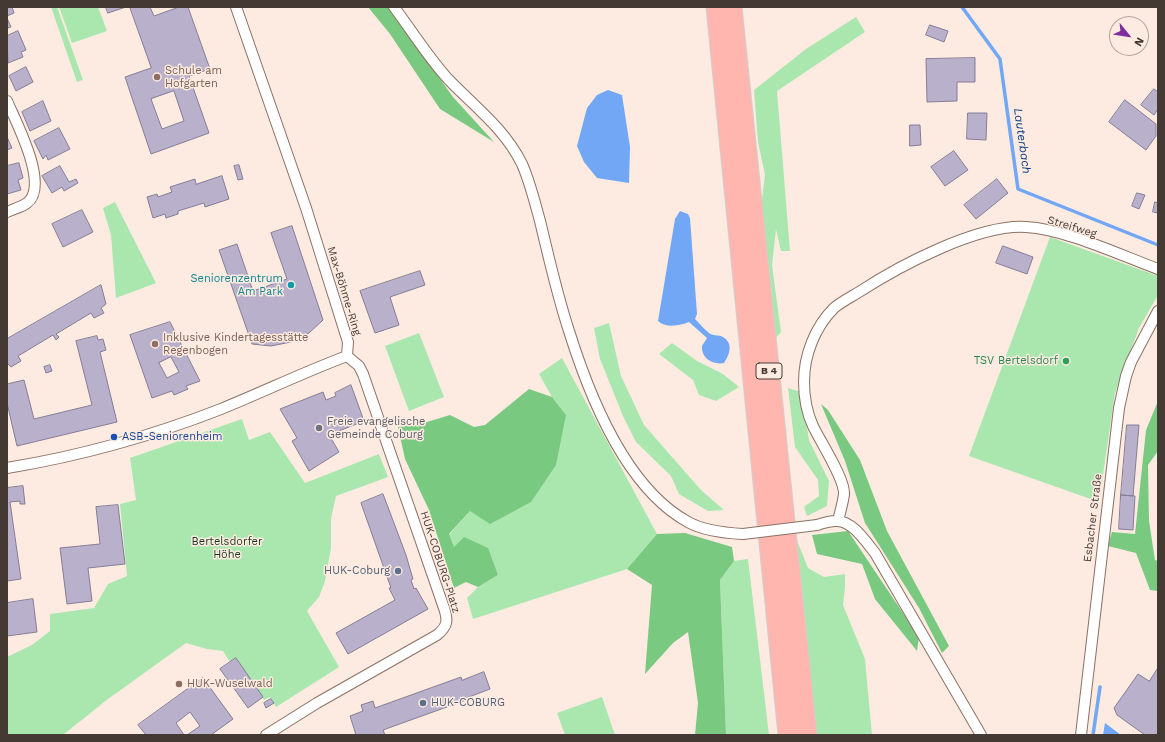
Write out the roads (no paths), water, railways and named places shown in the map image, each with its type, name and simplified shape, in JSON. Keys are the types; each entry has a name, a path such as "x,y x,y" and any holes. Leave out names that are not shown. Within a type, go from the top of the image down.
{"highway":[{"name":"B 4","path":"716,7 788,735"},
{"name":"B 4","path":"732,7 807,735"}],"street":[{"name":"Max-Böhme-Ring","path":"236,7 306,208 348,342 347,356"},
{"path":"394,7 437,66 500,130 522,165 535,203 569,331 602,416 640,481 662,504 690,523 721,533 743,534 817,525 838,520 858,533 875,553 981,735"},
{"path":"7,101 28,153 35,177 35,191 27,203 7,212"},
{"name":"Streifweg","path":"838,520 844,493 841,480 812,424 805,398 804,381 810,347 818,328 835,308 883,277 957,242 976,234 1014,227 1048,230 1158,269"},
{"name":"Esbacher Straße","path":"1081,735 1119,408 1126,376 1131,362 1158,311"},
{"name":"HUK-COBURG-Platz","path":"266,735 317,702 437,635 446,626 447,618 444,608 399,474 360,366 347,356"},
{"path":"7,468 80,453 136,438 221,409 347,356"}],"water":[{"path":"608,90 622,95 630,147 629,183 597,178 584,162 577,146 587,108 597,95"},
{"path":"680,211 688,214 690,218 697,314 695,319 709,333 721,336 728,341 730,348 724,363 712,362 706,358 702,351 702,346 707,338 689,322 673,326 665,325 658,321 675,219"},
{"path":"1105,723 1121,735 1103,735"}],"waterway":[{"name":"Lauterbach","path":"962,7 1000,59 1018,189 1158,245"},
{"path":"1093,735 1100,687"}],"place":[{"name":"Schule am Hofgarten","path":"157,77"},
{"name":"Seniorenzentrum Am Park","path":"291,285"},
{"name":"Inklusive Kindertagesstätte Regenbogen","path":"155,344"},
{"name":"TSV Bertelsdorf","path":"1066,361"},
{"name":"Freie evangelische Gemeinde Coburg","path":"319,428"},
{"name":"ASB-Seniorenheim","path":"114,437"},
{"name":"HUK-Coburg","path":"398,571"},
{"name":"HUK-Wuselwald","path":"179,684"},
{"name":"HUK-COBURG","path":"423,703"}],"park label":[{"name":"Bertelsdorfer Höhe","path":"227,548"}]}
